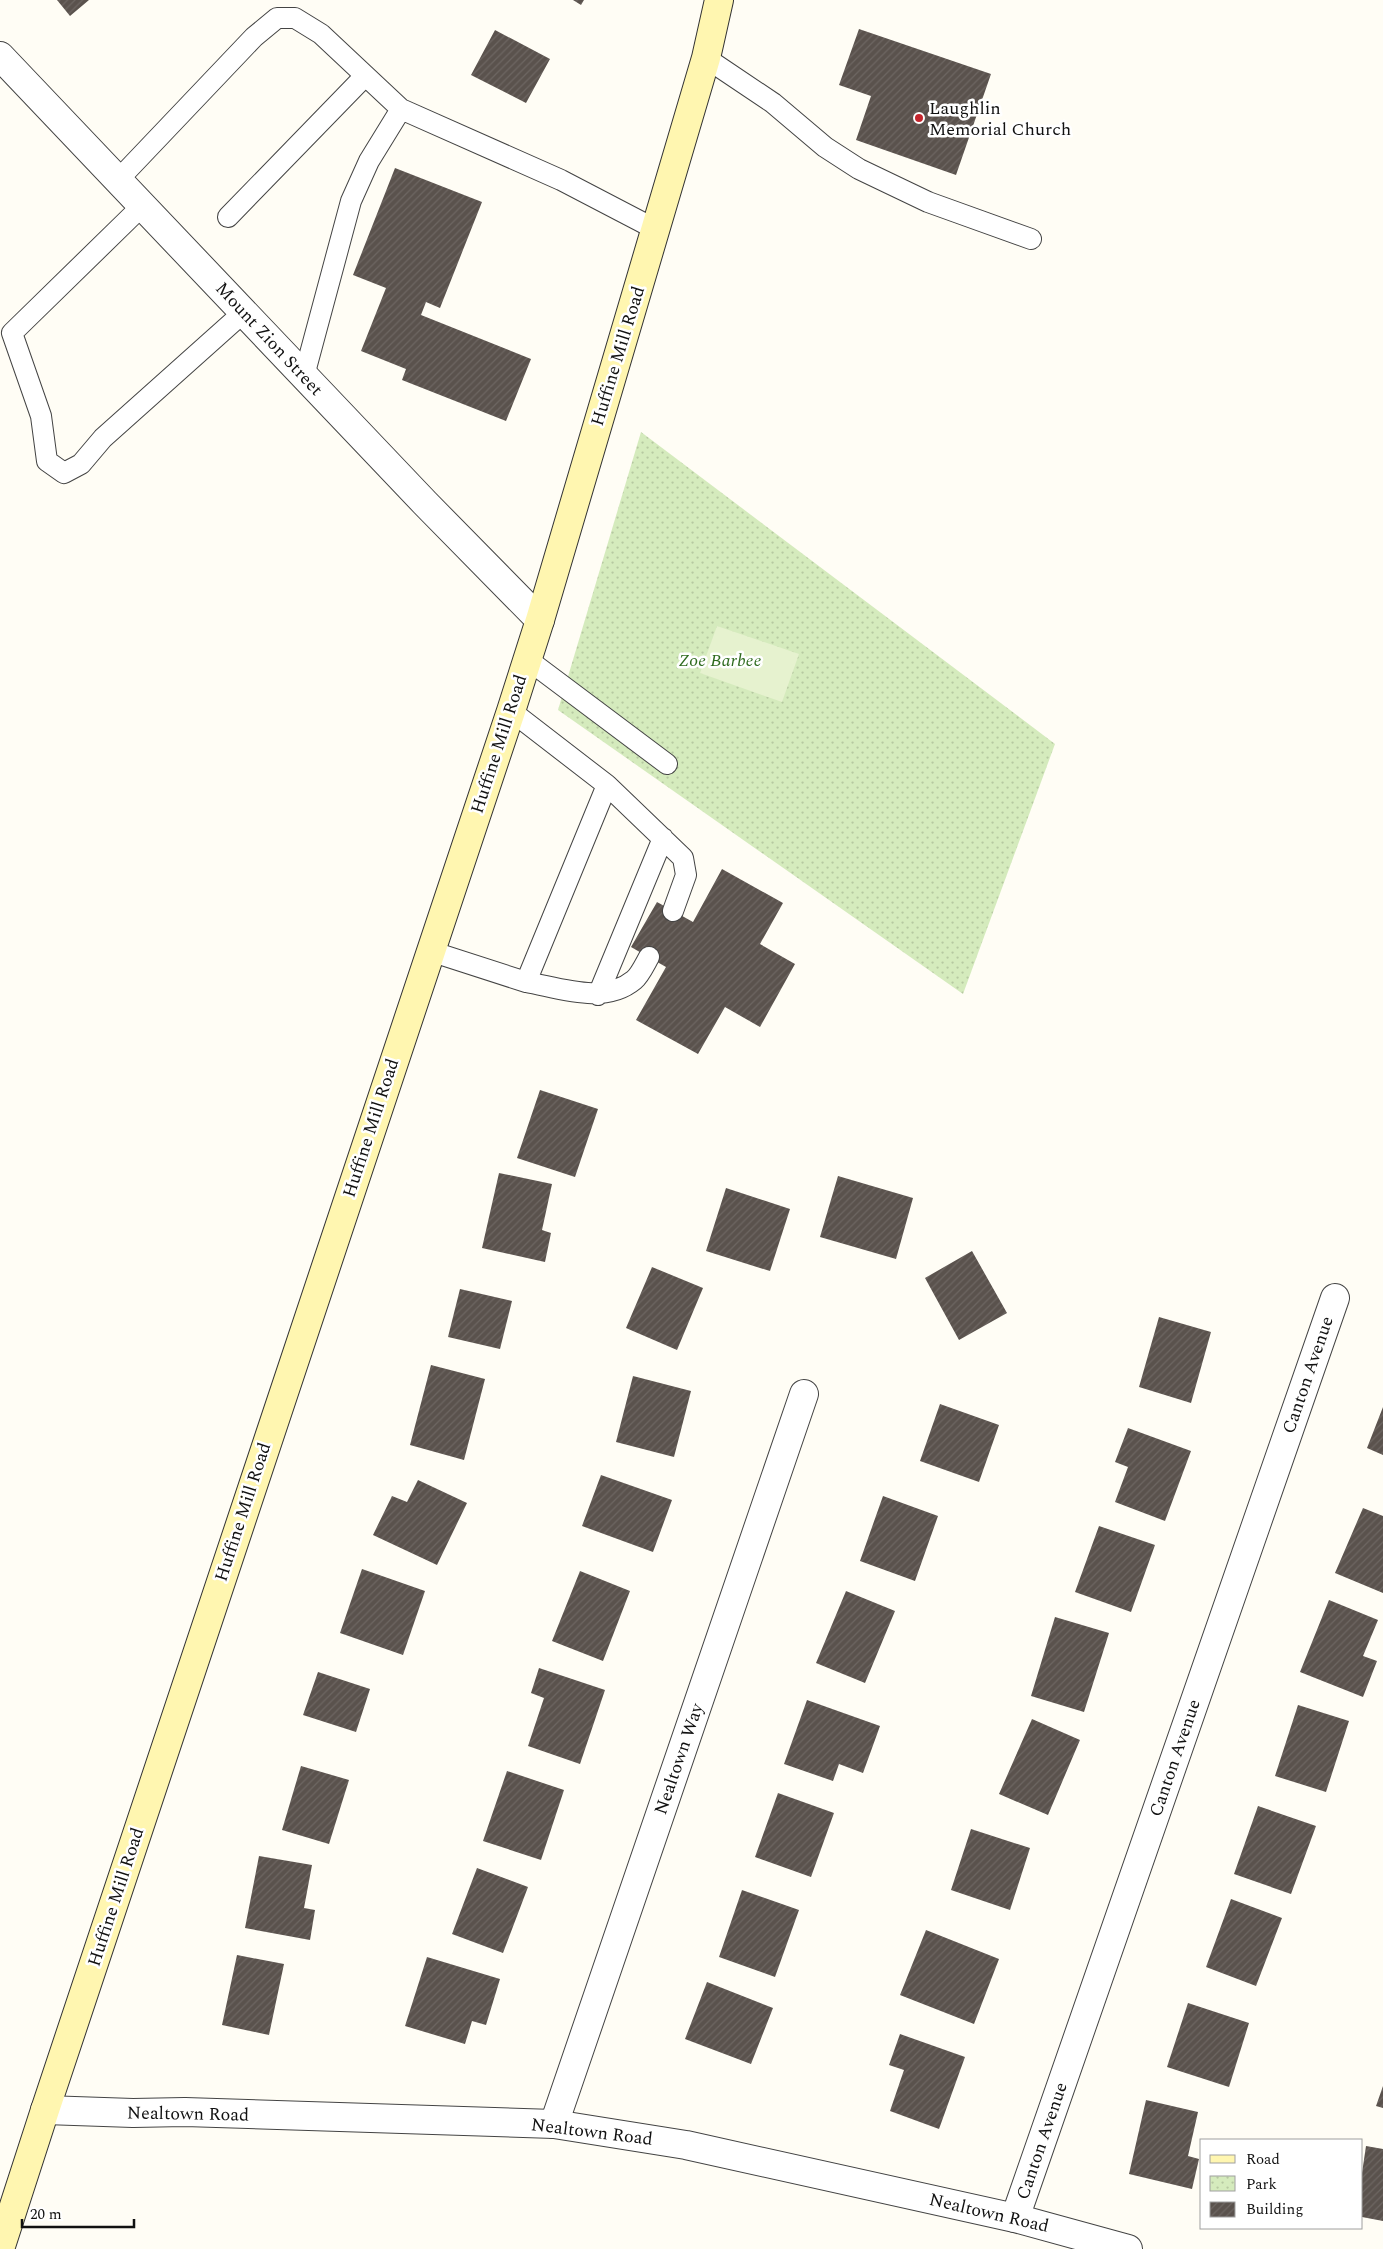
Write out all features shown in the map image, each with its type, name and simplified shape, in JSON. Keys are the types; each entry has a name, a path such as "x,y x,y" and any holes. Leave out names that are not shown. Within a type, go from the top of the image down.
{"main road":[{"name":"Huffine Mill Road","path":"0,2249 540,620 706,58 719,0"}],"street":[{"name":"Mount Zion Street","path":"0,56 304,376 540,620"},
{"name":"Canton Avenue","path":"1015,2218 1335,1298"},
{"name":"Nealtown Way","path":"554,2124 804,1394"},
{"name":"Nealtown Road","path":"45,2110 133,2113 185,2112 554,2124 686,2145 1015,2218 1128,2249"}],"lane":[{"path":"118,180 254,37 277,18 295,18 321,34 401,110 561,180 655,229"},
{"path":"706,58 773,102 825,147 859,169 928,202 1030,239"},
{"path":"228,217 365,76"},
{"path":"304,376 351,201 369,161 401,110"},
{"path":"142,206 12,333 41,416 47,461 64,473 81,464 103,438 244,312"},
{"path":"527,659 667,764"},
{"path":"510,711 607,786 684,858 686,875 673,911"},
{"path":"526,982 607,786"},
{"path":"598,994 663,838"},
{"path":"430,951 526,982 598,994 615,990 635,980 649,957"}],"green space":[{"name":"Zoe Barbee","path":"641,432 1055,744 963,994 558,710"},
{"path":"717,626 799,654 782,702 700,673"}],"building":[{"path":"57,0 89,0 70,16"},
{"path":"573,0 584,0 581,5"},
{"name":"Laughlin Memorial Church","path":"859,29 991,74 956,175 856,140 871,96 839,85"},
{"path":"495,30 550,59 526,103 471,75"},
{"path":"395,168 482,202 440,308 426,302 421,315 531,359 506,421 402,380 406,369 361,351 386,288 353,275"},
{"path":"722,869 783,903 760,944 795,964 760,1027 725,1007 698,1054 636,1020 666,967 631,947 657,902 693,922"},
{"path":"540,1090 598,1109 575,1177 517,1158"},
{"path":"499,1173 552,1184 542,1230 551,1233 545,1262 482,1248"},
{"path":"838,1176 913,1198 896,1259 820,1237"},
{"path":"726,1188 790,1209 770,1271 706,1251"},
{"path":"972,1251 1007,1313 959,1340 925,1278"},
{"path":"652,1267 703,1288 677,1350 626,1328"},
{"path":"460,1289 512,1301 500,1349 448,1337"},
{"path":"1159,1317 1211,1332 1191,1403 1139,1387"},
{"path":"431,1365 485,1379 464,1460 410,1445"},
{"path":"633,1376 691,1391 674,1457 616,1442"},
{"path":"940,1404 999,1425 979,1482 920,1461"},
{"path":"1383,1407 1383,1455 1367,1448"},
{"path":"1128,1428 1191,1451 1165,1521 1115,1502 1128,1467 1115,1462"},
{"path":"601,1475 672,1500 653,1552 582,1526"},
{"path":"418,1480 467,1503 437,1565 373,1535 392,1496 407,1502"},
{"path":"883,1496 938,1516 915,1581 860,1561"},
{"path":"1363,1508 1383,1516 1383,1593 1335,1573"},
{"path":"1099,1526 1155,1545 1131,1612 1075,1592"},
{"path":"362,1569 425,1591 403,1655 340,1633"},
{"path":"580,1571 630,1591 603,1661 552,1641"},
{"path":"846,1591 895,1611 865,1683 816,1663"},
{"path":"1329,1600 1378,1620 1363,1656 1377,1661 1363,1697 1300,1672"},
{"path":"1055,1617 1109,1633 1084,1712 1031,1696"},
{"path":"539,1668 605,1690 580,1764 528,1746 544,1698 531,1693"},
{"path":"318,1672 370,1689 356,1732 303,1715"},
{"path":"807,1700 880,1726 863,1773 839,1764 833,1781 784,1764"},
{"path":"1298,1705 1349,1721 1326,1792 1275,1776"},
{"path":"1032,1719 1080,1740 1048,1815 999,1794"},
{"path":"301,1766 349,1780 329,1844 282,1830"},
{"path":"507,1771 564,1790 541,1860 483,1841"},
{"path":"778,1793 834,1813 811,1877 755,1857"},
{"path":"1258,1806 1316,1826 1291,1894 1234,1874"},
{"path":"971,1829 1030,1848 1010,1910 951,1890"},
{"path":"259,1856 312,1865 304,1908 315,1910 310,1940 245,1928"},
{"path":"477,1868 528,1887 503,1953 452,1934"},
{"path":"742,1890 799,1910 775,1977 719,1957"},
{"path":"1231,1899 1282,1918 1256,1986 1206,1967"},
{"path":"926,1930 999,1959 974,2024 900,1995"},
{"path":"237,1955 284,1964 269,2035 222,2025"},
{"path":"427,1957 500,1979 486,2025 472,2021 465,2044 405,2026"},
{"path":"707,1982 773,2008 751,2064 685,2039"},
{"path":"1188,2003 1249,2023 1229,2087 1167,2067"},
{"path":"900,2034 965,2057 939,2129 890,2111 904,2070 889,2065"},
{"path":"1383,2086 1383,2108 1376,2106"},
{"path":"1146,2100 1198,2112 1188,2156 1199,2159 1192,2189 1129,2174"},
{"path":"1366,2146 1383,2149 1383,2221 1363,2217 1363,2166"}],"place":[{"name":"Laughlin Memorial Church","path":"919,118"}]}
